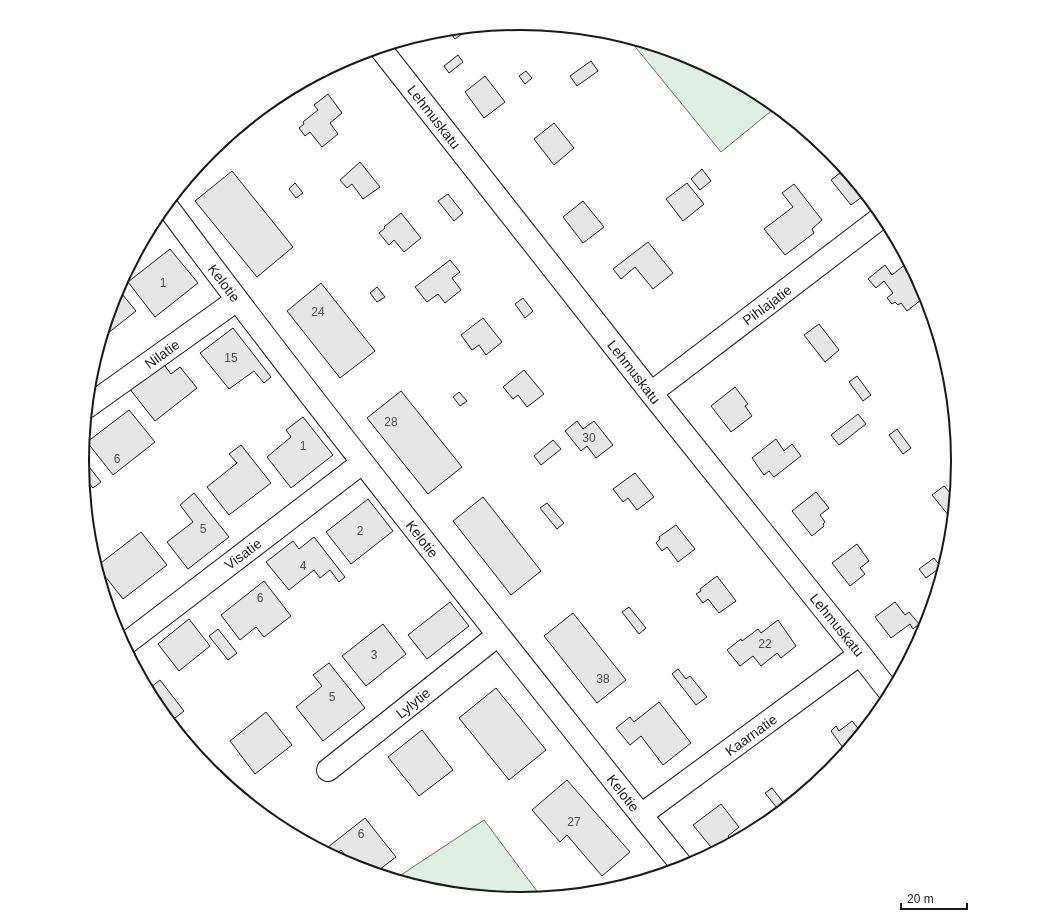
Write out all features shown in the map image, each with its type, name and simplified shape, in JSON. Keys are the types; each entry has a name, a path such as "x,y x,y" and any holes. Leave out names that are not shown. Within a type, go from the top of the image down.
{"street":[{"name":"Lehmuskatu","path":"384,53 651,393 887,689"},
{"name":"Kelotie","path":"170,210 362,463 679,862"},
{"name":"Pihlajatie","path":"651,393 878,220"},
{"name":"Nilatie","path":"93,402 237,300"},
{"name":"Visatie","path":"128,642 362,463"},
{"name":"Lylytie","path":"328,770 498,635"},
{"name":"Kaarnatie","path":"641,815 860,654"}],"green space":[{"path":"634,46 659,53 711,74 771,111 721,152"},
{"path":"484,820 538,892 492,892 464,889 436,885 400,875"}],"building":[{"path":"461,34 455,39 452,36"},
{"path":"458,55 463,62 449,73 444,66"},
{"path":"591,61 598,71 577,86 570,76"},
{"path":"526,71 532,78 525,84 519,76"},
{"path":"485,76 505,102 484,118 465,92"},
{"path":"328,94 342,113 330,123 338,134 322,147 310,132 305,136 299,128 304,124 303,122 318,110 314,105"},
{"path":"554,123 574,148 554,165 534,139"},
{"path":"360,162 380,187 363,199 352,184 347,188 340,180"},
{"path":"702,169 711,181 700,190 691,179"},
{"path":"232,171 293,247 257,277 195,201"},
{"path":"841,172 862,197 851,205 831,180"},
{"path":"295,183 303,193 296,198 289,189"},
{"path":"687,183 704,204 683,221 666,199"},
{"path":"794,184 822,220 812,229 814,233 785,255 764,229 793,207 782,193"},
{"path":"448,194 463,213 454,221 438,201"},
{"path":"583,201 604,227 583,243 563,217"},
{"path":"401,213 421,238 404,252 394,240 389,245 379,233"},
{"path":"648,242 673,273 653,289 635,267 621,279 613,269"},
{"path":"170,249 198,283 155,317 128,282"},
{"path":"450,260 460,272 452,278 461,290 445,303 438,294 427,302 415,287"},
{"path":"885,265 892,275 905,265 919,296 921,300 907,311 901,303 898,305 895,302 892,304 887,298 893,293 884,281 876,288 868,279"},
{"path":"321,283 375,351 340,378 287,311"},
{"path":"377,287 385,297 377,302 370,293"},
{"path":"123,295 136,311 109,332"},
{"path":"523,298 533,311 525,318 515,304"},
{"path":"483,318 502,342 486,355 479,345 472,350 461,335"},
{"path":"819,324 839,350 825,362 804,335"},
{"path":"233,328 271,377 264,383 254,371 229,389 200,353"},
{"path":"162,362 171,374 180,367 197,388 155,421 129,388"},
{"path":"524,370 544,394 527,407 518,395 513,399 503,387"},
{"path":"857,376 871,395 863,401 849,382"},
{"path":"735,387 748,404 745,406 752,416 731,432 711,406"},
{"path":"401,391 462,467 428,494 367,418"},
{"path":"459,392 467,401 460,406 453,397"},
{"path":"129,410 155,442 113,475 90,445 90,440"},
{"path":"858,414 866,424 839,445 831,435"},
{"path":"303,417 333,455 291,488 267,457 291,437 286,430"},
{"path":"577,421 583,429 594,421 613,445 596,458 587,446 581,451 565,431"},
{"path":"897,429 911,448 903,454 889,435"},
{"path":"776,439 784,451 792,444 801,456 774,477 769,471 764,475 752,458"},
{"path":"553,440 561,449 541,465 534,456"},
{"path":"241,445 271,483 229,515 207,487 237,463 229,454"},
{"path":"89,467 101,482 93,488 90,484"},
{"path":"635,473 654,497 637,510 628,498 623,502 613,489"},
{"path":"944,486 951,493 948,515 932,495"},
{"path":"816,492 829,508 820,515 825,522 823,524 824,526 812,536 792,511"},
{"path":"194,493 229,537 188,569 167,542 193,522 180,505"},
{"path":"483,497 541,571 511,595 453,521"},
{"path":"368,499 393,531 351,564 326,532"},
{"path":"547,503 564,523 557,529 540,508"},
{"path":"676,525 695,549 678,562 667,547 662,551 656,543 660,539 659,537"},
{"path":"141,532 167,565 123,599 105,576 101,563"},
{"path":"314,537 345,577 339,582 330,570 320,578 314,570 289,590 266,562 293,541 299,549"},
{"path":"857,544 869,561 860,568 865,574 850,586 832,563"},
{"path":"934,558 939,565 938,569 926,578 919,569"},
{"path":"717,576 736,601 719,613 708,599 703,603 696,594"},
{"path":"264,581 291,616 264,637 256,627 240,640 221,615"},
{"path":"450,602 469,626 427,659 408,635"},
{"path":"895,602 905,615 909,612 919,624 913,629 910,624 891,638 875,617"},
{"path":"629,607 646,628 639,634 622,612"},
{"path":"573,613 626,680 597,703 544,636"},
{"path":"189,619 210,646 179,671 158,644"},
{"path":"778,620 796,646 781,658 777,653 761,666 753,656 740,666 727,650 741,639 742,641 758,629 761,633"},
{"path":"383,624 406,654 366,686 342,656"},
{"path":"218,629 237,653 228,660 209,636"},
{"path":"329,663 365,708 323,741 296,707 322,686 313,675"},
{"path":"678,669 686,679 690,676 707,697 696,705 672,674"},
{"path":"160,680 184,711 174,719 153,686"},
{"path":"496,688 546,750 509,780 459,718"},
{"path":"659,702 691,743 663,765 641,736 630,745 616,728 630,717 634,722"},
{"path":"266,712 292,745 255,774 230,741"},
{"path":"852,721 859,729 843,748 831,731 836,726 839,731"},
{"path":"422,730 453,770 419,796 388,757"},
{"path":"567,780 630,852 602,876 567,835 560,842 532,810"},
{"path":"772,788 784,803 777,808 765,793"},
{"path":"721,804 739,827 728,836 730,838 712,848 693,825"},
{"path":"365,818 396,857 380,869 346,856 341,850 338,852 327,848"}]}
